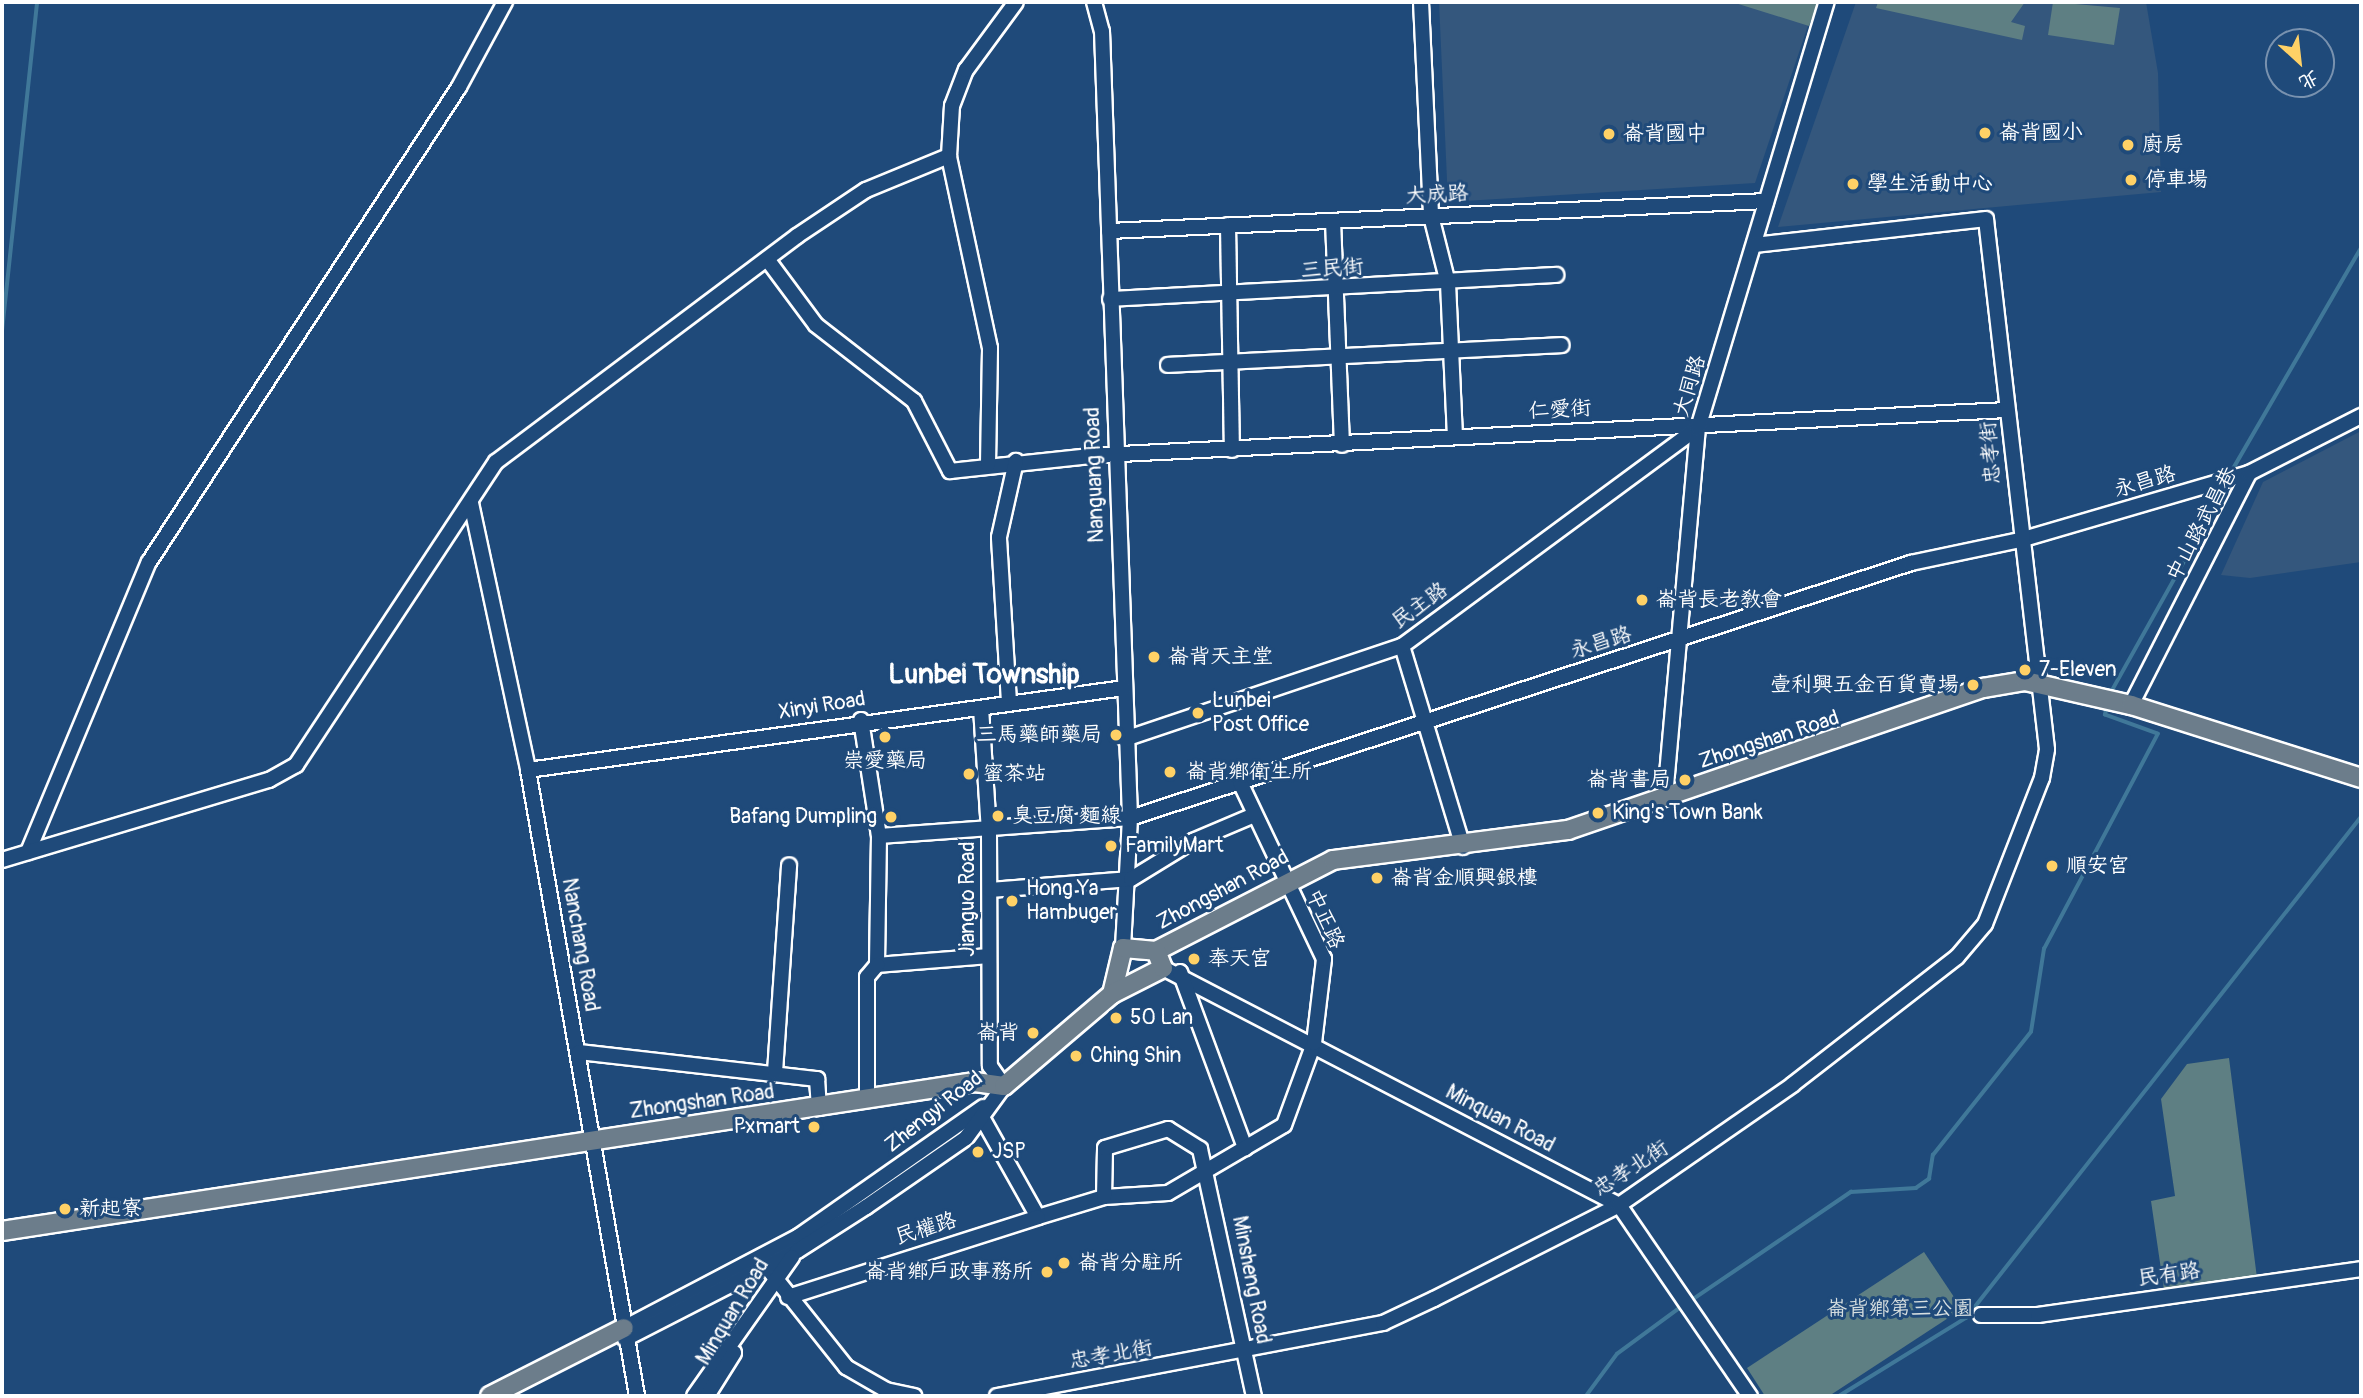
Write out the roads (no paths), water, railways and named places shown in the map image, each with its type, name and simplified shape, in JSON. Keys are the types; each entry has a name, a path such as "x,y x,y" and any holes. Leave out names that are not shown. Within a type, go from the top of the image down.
{"main road":[{"name":"Zhongshan Road","path":"2,1231 99,1214 819,1108 975,1082 1004,1086 1112,994 1166,964 1284,881 1333,860 1463,847 1568,831 1983,688 2036,683 2131,705 2361,778"},
{"path":"1112,994 1124,947 1166,964"},
{"name":"Zhengyi Road","path":"490,1396 624,1333"},
{"name":"Zhengyi Road","path":"513,1396 624,1333"}],"street":[{"path":"28,852 149,562 459,87 505,2"},
{"path":"988,464 990,348 949,156 952,106 966,70 1016,2"},
{"name":"Nanguang Road","path":"1094,2 1102,31 1125,739 1130,817 1131,879 1124,947"},
{"path":"1421,2 1431,216 1448,283 1455,437"},
{"name":"大同路","path":"1665,797 1698,428 1827,2"},
{"path":"2,859 269,780 296,765 507,453 767,259 866,190 949,156"},
{"name":"大成路","path":"1109,231 1766,201"},
{"name":"忠孝街","path":"1754,245 1986,219 2036,683"},
{"path":"1333,220 1342,354 1342,445"},
{"path":"1228,225 1232,450"},
{"name":"仁愛街","path":"767,259 816,325 914,401 950,471 1016,461 2007,410"},
{"name":"三民街","path":"1110,299 1229,296 1556,275"},
{"path":"1168,365 1342,354 1561,345"},
{"name":"中山路武昌巷","path":"2131,705 2249,472 2361,416"},
{"path":"1665,426 1675,442"},
{"name":"民主路","path":"1125,739 1402,646 1675,442 1698,428"},
{"path":"1009,702 999,537 1016,461"},
{"name":"永昌路","path":"879,836 989,831 1130,817 1424,720 1681,641 1911,563 2020,540 2249,472"},
{"name":"Nanchang Road","path":"471,503 527,769 579,1052 624,1333 637,1396"},
{"path":"1402,646 1463,847"},
{"name":"忠孝北街","path":"997,1396 1244,1354 1383,1323 1619,1205 1792,1085 1967,947 1985,925 2042,778 2047,749 2036,683"},
{"name":"Xinyi Road","path":"527,769 861,720 981,708 1124,688"},
{"name":"Jianguo Road","path":"981,708 989,831 990,1066 1004,1086"},
{"path":"861,720 879,836 877,965 867,976 867,1100"},
{"name":"中正路","path":"1240,782 1252,816 1324,959 1314,1042"},
{"path":"990,890 1131,879 1193,841 1252,816"},
{"path":"775,1072 789,865"},
{"path":"877,965 989,956"},
{"path":"1166,964 1245,1148"},
{"name":"Minquan Road","path":"1166,964 1619,1205 1750,1396"},
{"path":"1104,1197 1105,1148 1148,1132 1168,1129 1200,1149 1208,1171 1283,1125 1314,1042"},
{"path":"579,1052 775,1072 817,1079 819,1108"},
{"name":"Zhengyi Road","path":"624,1333 765,1268 981,1116 1004,1086"},
{"path":"981,1116 1038,1217"},
{"name":"民權路","path":"788,1297 1104,1197 1168,1193 1208,1171"},
{"name":"Minsheng Road","path":"1208,1171 1254,1396"},
{"name":"Minquan Road","path":"707,1396 768,1298 765,1268 798,1243"},
{"path":"694,1396 765,1268 807,1325 846,1367 886,1390 914,1396"},
{"name":"民有路","path":"1982,1315 2038,1315 2361,1269"}],"waterway":[{"path":"2,331 37,2"},
{"path":"2230,474 2361,248"},
{"path":"2110,694 2227,485"},
{"path":"1689,1302 1851,1192 1916,1188 1929,1179 1933,1155 2031,1032 2044,949 2158,734 2105,715 2107,705"},
{"path":"1839,1396 1966,1318 2361,817"},
{"path":"1586,1396 1617,1354 1682,1306"}],"place":[{"name":"崙背國小","path":"1985,133"},
{"name":"崙背國中","path":"1609,134"},
{"name":"廚房","path":"2128,145"},
{"name":"停車場","path":"2131,180"},
{"name":"學生活動中心","path":"1853,184"},
{"name":"崙背長老教會","path":"1642,600"},
{"name":"崙背天主堂","path":"1154,657"},
{"name":"7-Eleven","path":"2025,670"},
{"name":"壹利興五金百貨賣場","path":"1973,685"},
{"name":"Lunbei Post Office","path":"1198,713"},
{"name":"三馬藥師藥局","path":"1116,735"},
{"name":"崇愛藥局","path":"885,737"},
{"name":"崙背鄉衛生所","path":"1170,772"},
{"name":"蜜茶站","path":"969,774"},
{"name":"崙背書局","path":"1685,780"},
{"name":"King's Town Bank","path":"1598,813"},
{"name":"臭豆腐 麵線","path":"998,816"},
{"name":"Bafang Dumpling","path":"891,817"},
{"name":"FamilyMart","path":"1111,846"},
{"name":"順安宮","path":"2052,866"},
{"name":"崙背金順興銀樓","path":"1377,878"},
{"name":"Hong Ya Hambuger","path":"1012,901"},
{"name":"奉天宮","path":"1194,959"},
{"name":"50 Lan","path":"1116,1018"},
{"name":"崙背","path":"1033,1033"},
{"name":"Ching Shin","path":"1076,1056"},
{"name":"Pxmart","path":"814,1127"},
{"name":"JSP","path":"978,1152"},
{"name":"新起寮","path":"65,1209"},
{"name":"崙背分駐所","path":"1064,1263"},
{"name":"崙背鄉戶政事務所","path":"1047,1272"}],"district":[{"name":"Lunbei Township","path":"984,675"}],"park label":[{"name":"崙背鄉第三公園","path":"1900,1309"}]}
